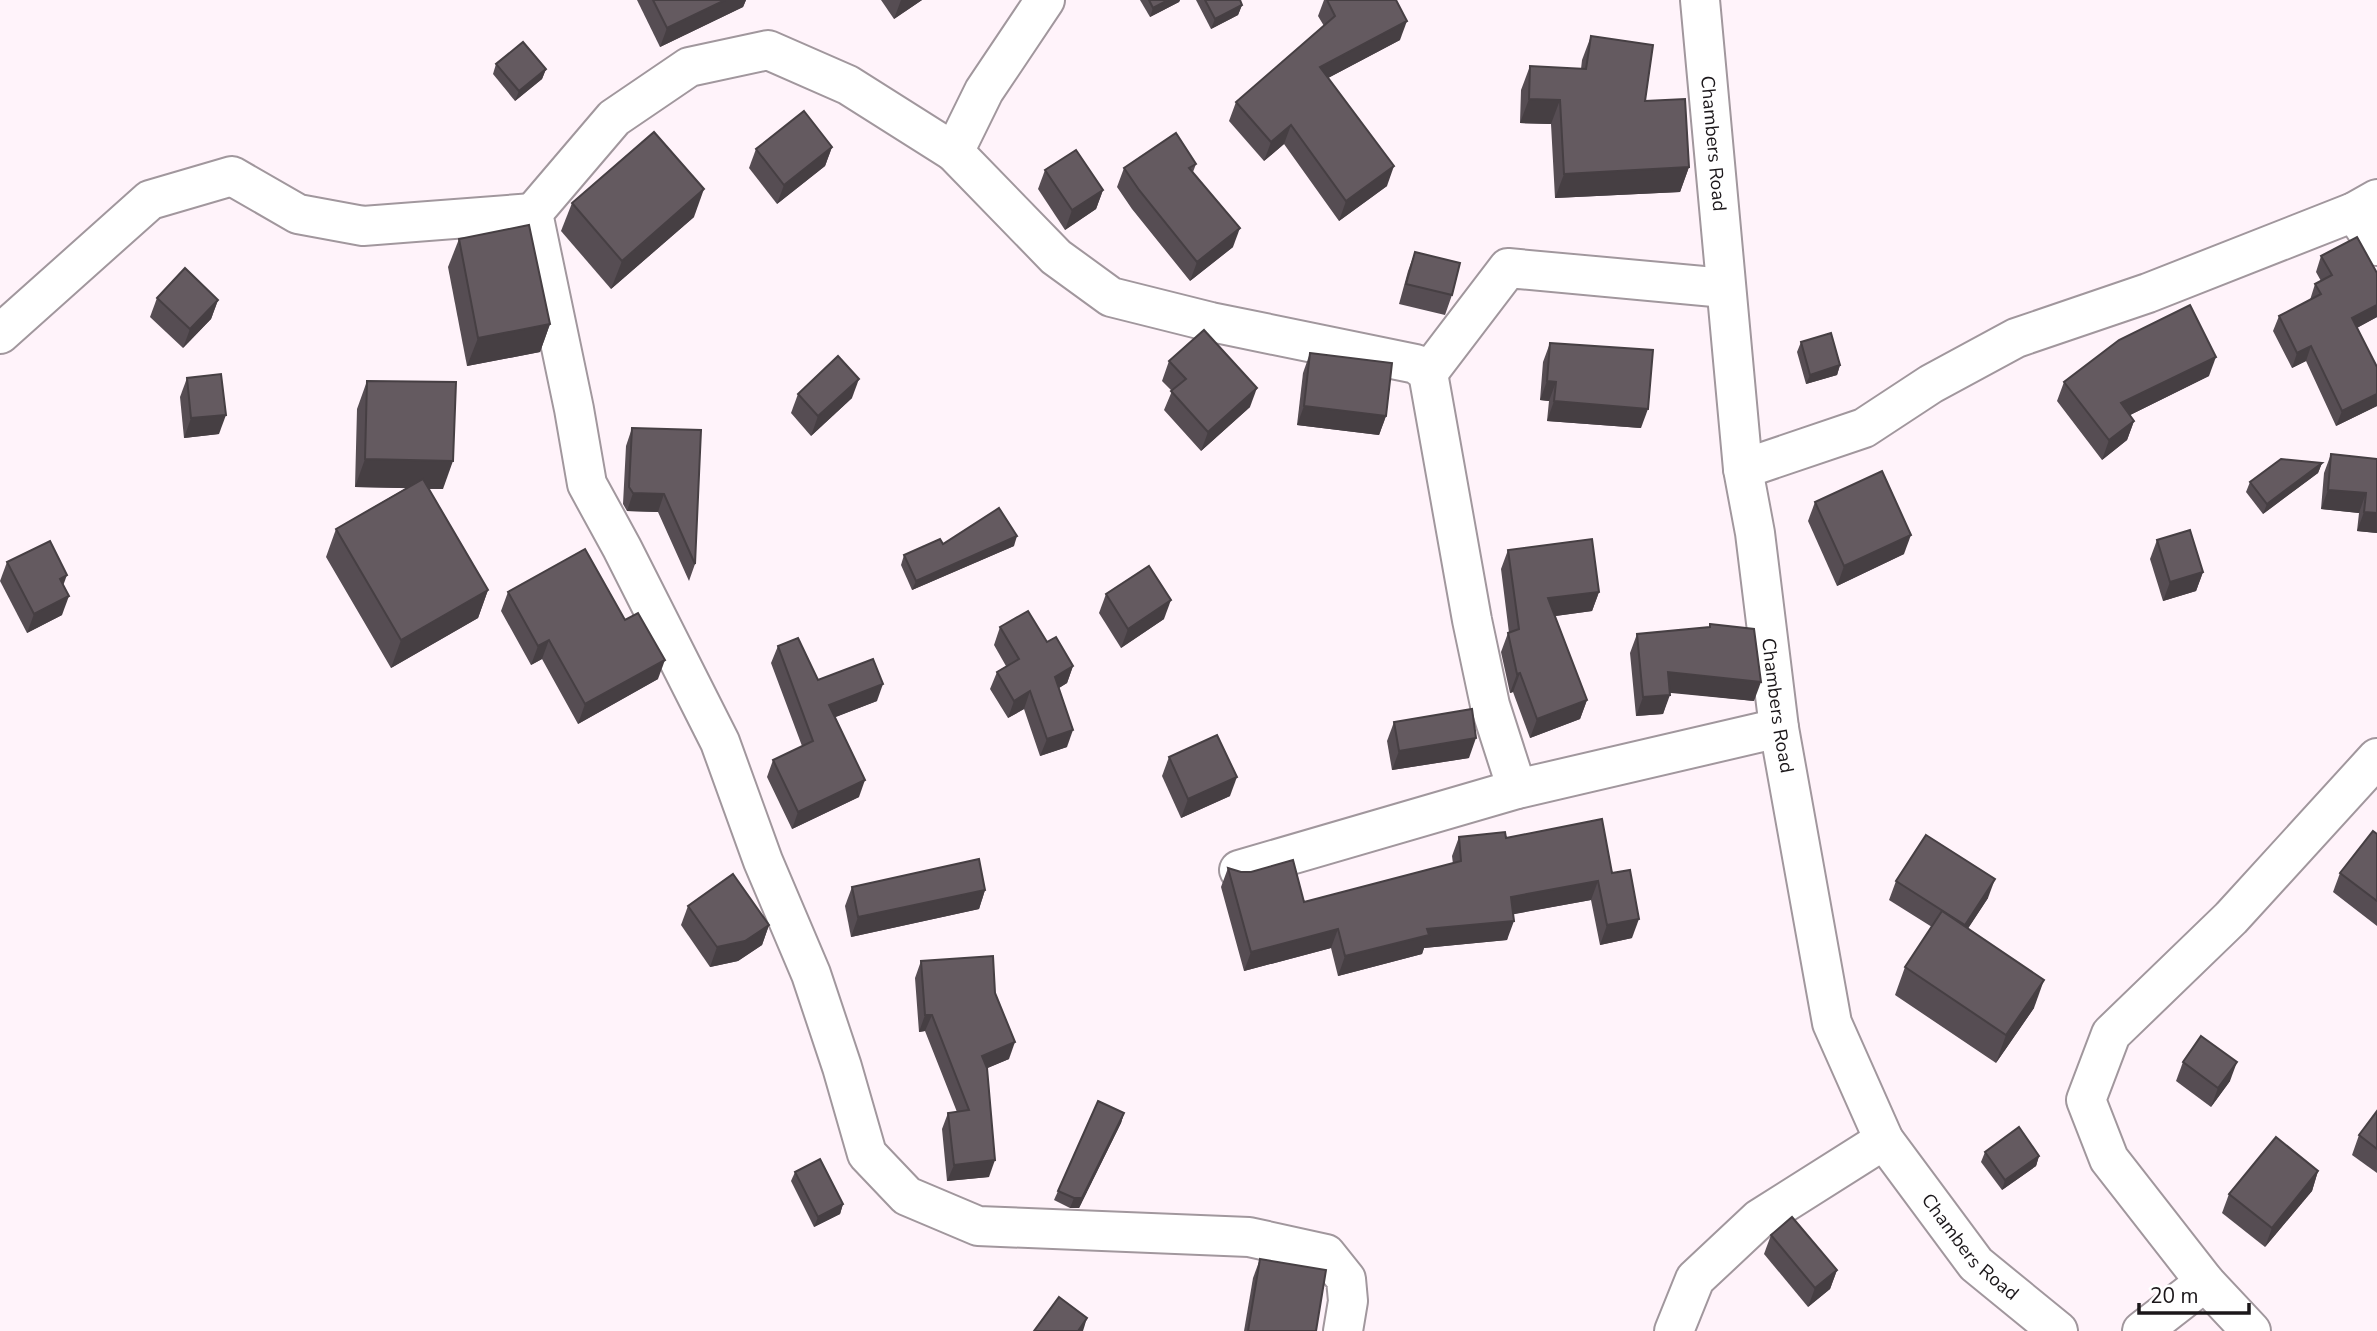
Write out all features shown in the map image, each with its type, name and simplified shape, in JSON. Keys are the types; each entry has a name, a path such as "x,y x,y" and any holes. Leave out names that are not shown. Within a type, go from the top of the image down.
{"street":[{"path":"954,152 985,91 1045,0"},
{"name":"Chambers Road","path":"1700,0 1743,469 1755,533 1779,728 1832,1023 1884,1140 1976,1264 2058,1331"},
{"path":"0,334 150,200 232,176 298,214 363,226 533,213 614,118 689,67 768,50 848,85 954,152 1056,257 1111,297 1211,322 1416,364 1428,373 1482,669 1490,705 1517,789"},
{"path":"1743,469 1864,428 1931,384 2016,338 2148,293 2366,206 2377,246"},
{"path":"533,213 587,484 720,742 763,861 811,974 867,1154 906,1196 978,1226 1249,1237 1326,1254 1346,1279 1348,1301 1343,1331"},
{"path":"1428,373 1508,268 1725,288"},
{"path":"1239,870 1517,789 1779,728"},
{"path":"2251,1331 2205,1282 2109,1159 2086,1100 2111,1034 2231,918 2377,758"},
{"path":"1674,1331 1695,1279 1759,1219 1884,1140"},
{"path":"2142,1331 2205,1282"}],"building":[{"path":"653,0 725,0 667,28"},
{"path":"1149,0 1168,0 1153,8"},
{"path":"1205,0 1240,0 1242,5 1215,19"},
{"path":"1327,0 1396,0 1407,21 1320,67 1394,166 1346,201 1291,125 1271,142 1236,102 1335,16"},
{"path":"1591,36 1653,45 1645,101 1685,99 1689,167 1564,174 1560,100 1529,99 1530,66 1586,69"},
{"path":"523,42 546,69 519,91 496,64"},
{"path":"804,111 832,147 784,185 756,149"},
{"path":"654,132 704,189 622,261 572,203"},
{"path":"1176,133 1196,164 1189,168 1240,228 1197,262 1124,168"},
{"path":"1076,150 1103,190 1072,210 1045,170"},
{"path":"529,225 550,324 478,338 459,239"},
{"path":"2357,237 2377,273 2377,305 2352,318 2377,367 2377,394 2342,411 2311,346 2297,353 2279,316 2321,294 2315,284 2332,275 2321,256"},
{"path":"1415,252 1460,263 1452,295 1406,284"},
{"path":"185,268 218,300 190,329 157,298"},
{"path":"2190,305 2216,357 2121,403 2134,421 2109,440 2064,382 2119,340"},
{"path":"1204,330 1257,388 1208,432 1171,391 1186,379 1169,361"},
{"path":"1831,333 1840,365 1810,375 1801,342"},
{"path":"1550,343 1653,350 1648,409 1554,401 1556,382 1547,381"},
{"path":"1310,353 1392,363 1386,416 1304,406"},
{"path":"838,356 859,379 818,416 798,394"},
{"path":"221,374 226,415 191,418 187,378"},
{"path":"367,381 456,382 453,461 365,459"},
{"path":"632,428 701,430 695,564 664,494 633,493 629,487"},
{"path":"2331,454 2377,459 2377,513 2364,512 2366,493 2328,490"},
{"path":"2281,459 2322,463 2267,504 2250,482"},
{"path":"1882,471 1911,535 1844,566 1815,502"},
{"path":"423,479 488,590 401,640 336,529"},
{"path":"999,508 1017,536 916,581 904,555 940,539 943,544"},
{"path":"2190,530 2203,572 2170,582 2157,540"},
{"path":"1592,539 1599,592 1548,598 1587,700 1537,719 1520,673 1517,674 1508,633 1519,629 1508,550"},
{"path":"50,541 67,575 60,579 69,596 34,614 7,562"},
{"path":"585,549 625,620 638,613 665,660 585,704 549,640 538,646 508,592"},
{"path":"1149,566 1171,600 1128,629 1106,594"},
{"path":"1028,611 1047,642 1056,637 1073,666 1055,677 1073,730 1047,739 1030,691 1014,701 997,672 1019,659 1000,627"},
{"path":"1710,624 1754,629 1761,682 1668,672 1670,695 1643,697 1637,634 1710,627"},
{"path":"798,638 818,680 873,659 883,684 829,705 865,780 798,812 773,760 813,741 778,646"},
{"path":"1472,709 1476,738 1399,751 1394,722"},
{"path":"1217,735 1237,777 1188,799 1169,757"},
{"path":"1602,819 1612,873 1630,870 1639,919 1607,925 1598,881 1511,897 1514,921 1427,929 1429,935 1345,956 1338,929 1251,952 1228,868 1251,872 1293,860 1304,902 1461,861 1459,837 1505,832 1506,838"},
{"path":"2373,831 2377,834 2377,901 2340,873"},
{"path":"1926,835 1995,879 1965,925 1896,881"},
{"path":"979,859 985,890 858,917 852,887"},
{"path":"733,874 769,925 745,941 717,947 688,906"},
{"path":"1942,911 2044,980 2006,1035 1905,967"},
{"path":"993,956 995,993 1015,1042 982,1056 987,1068 995,1160 954,1165 948,1113 969,1110 932,1015 925,1015 921,961"},
{"path":"2201,1036 2237,1062 2218,1088 2183,1062"},
{"path":"1098,1101 1124,1113 1082,1198 1074,1198 1058,1191"},
{"path":"2377,1111 2377,1149 2359,1135"},
{"path":"2019,1127 2039,1156 2005,1180 1985,1152"},
{"path":"2276,1137 2318,1171 2272,1228 2229,1194"},
{"path":"820,1159 843,1204 818,1217 795,1172"},
{"path":"1792,1217 1837,1270 1815,1288 1771,1235"},
{"path":"1260,1259 1326,1270 1316,1331 1248,1331"},
{"path":"1059,1297 1087,1318 1078,1331 1034,1331"}]}
